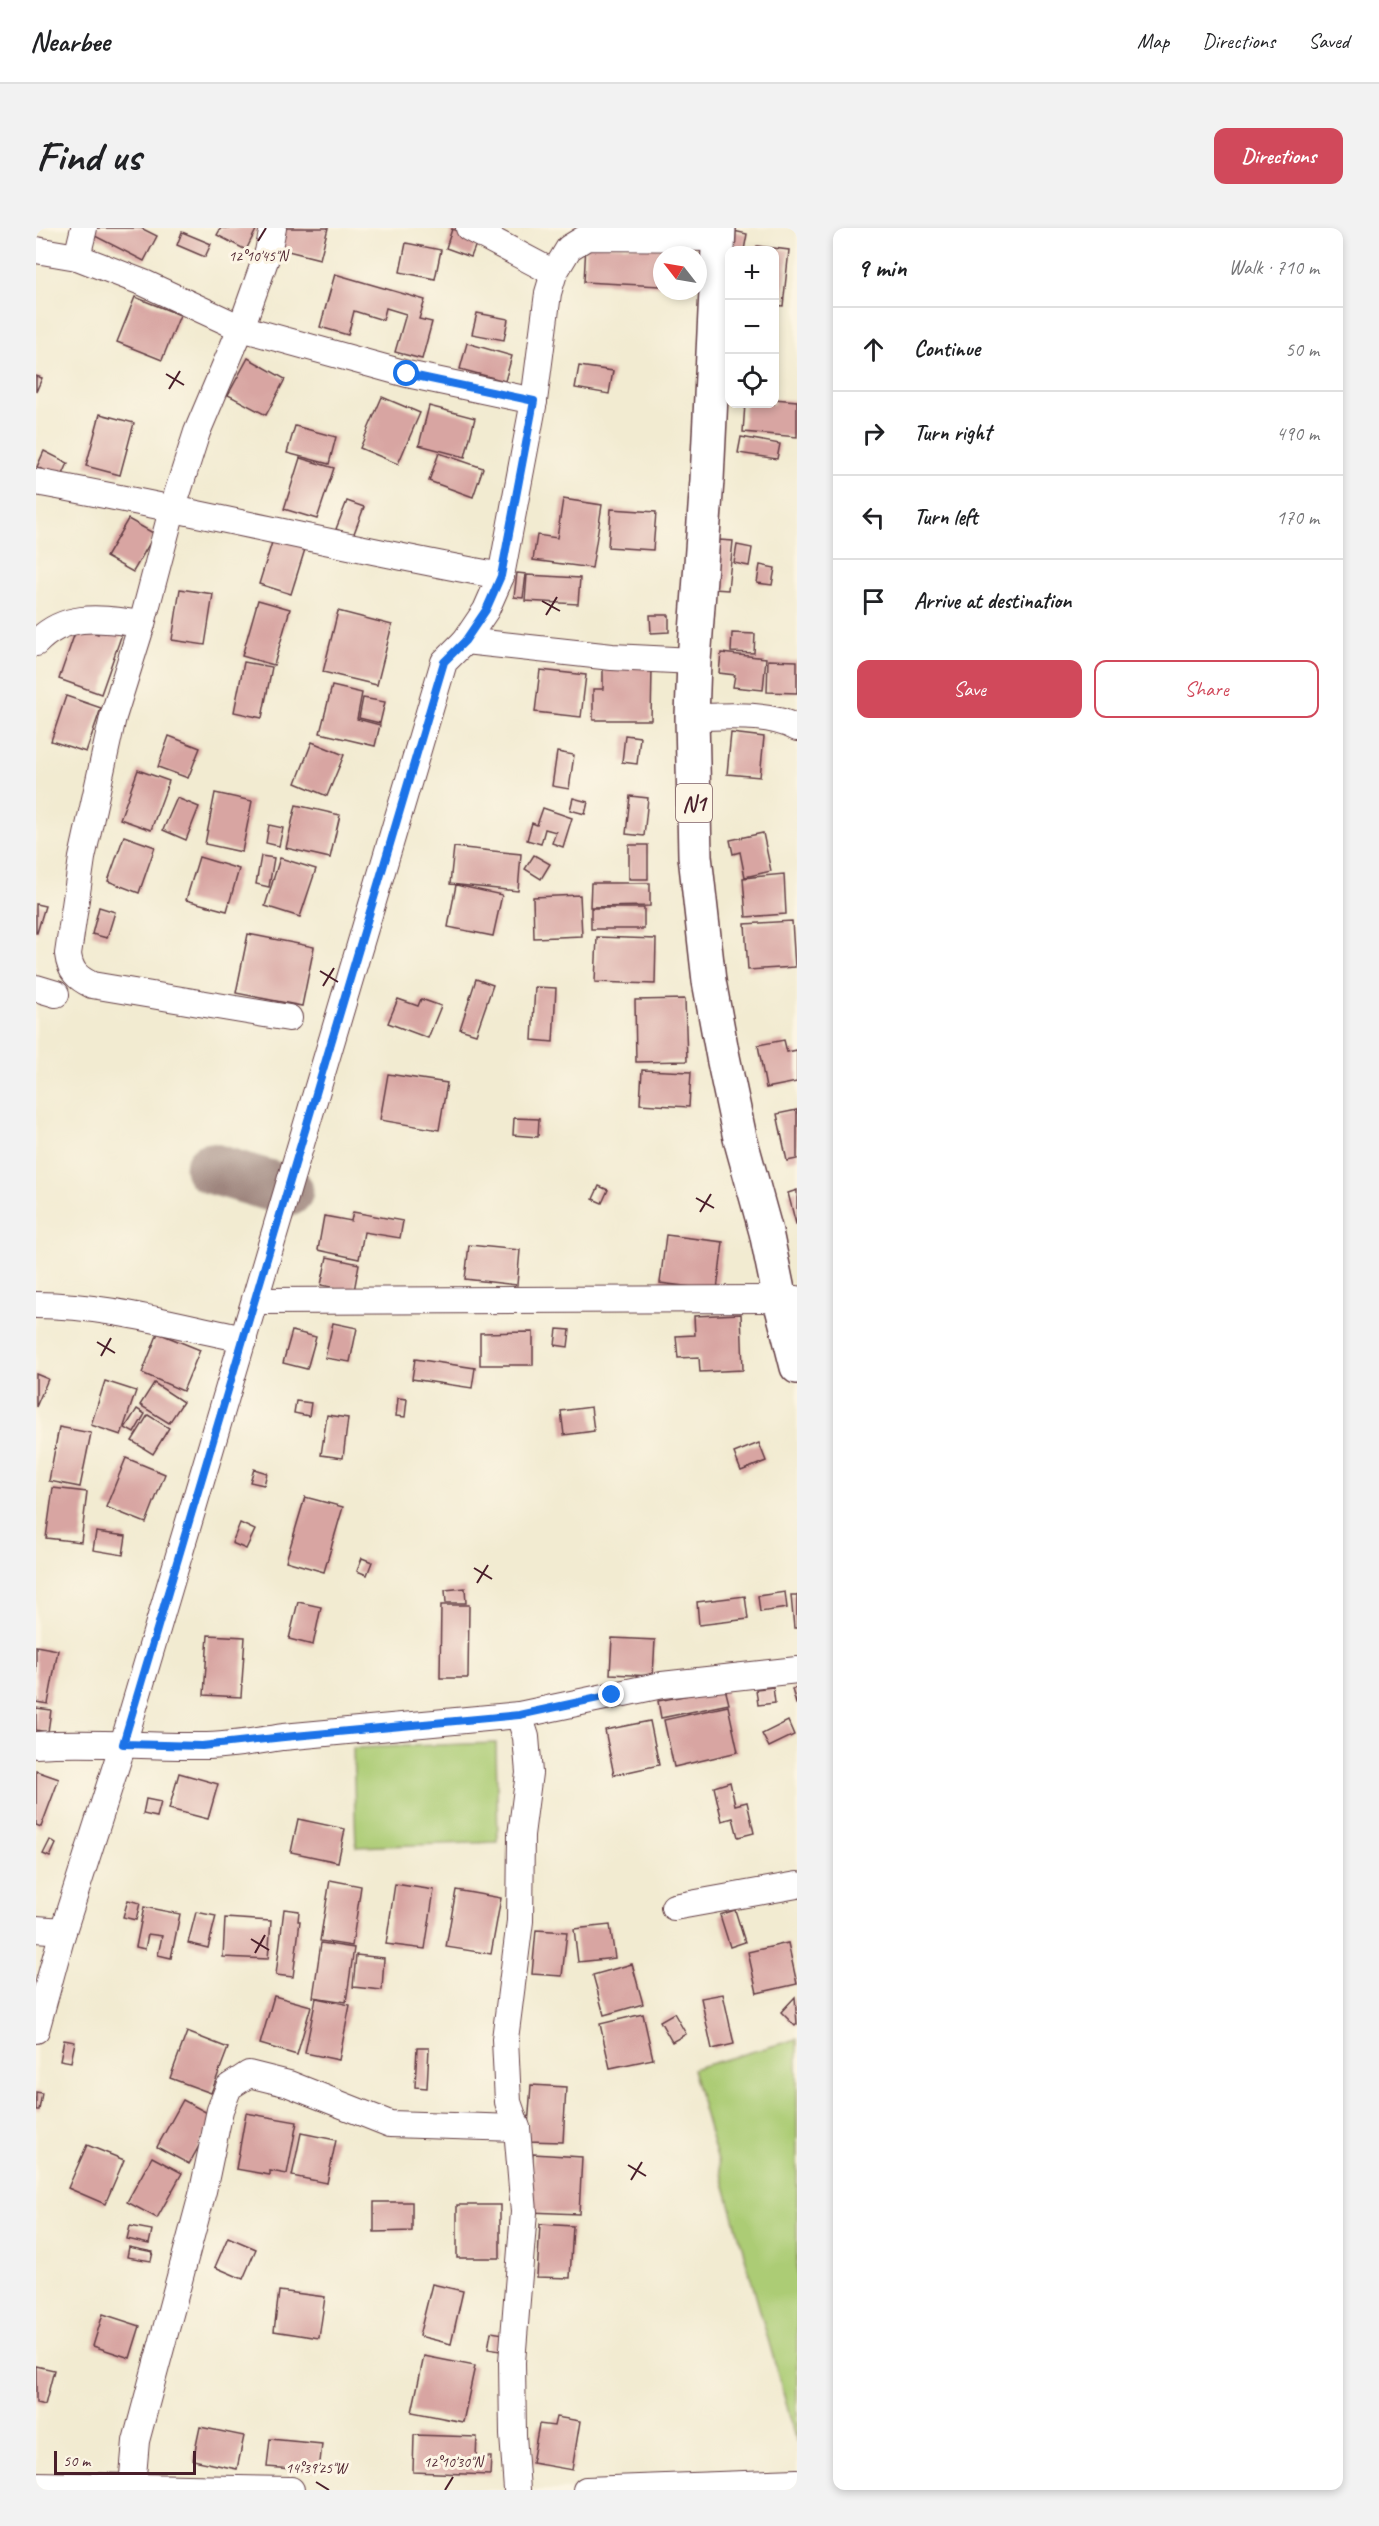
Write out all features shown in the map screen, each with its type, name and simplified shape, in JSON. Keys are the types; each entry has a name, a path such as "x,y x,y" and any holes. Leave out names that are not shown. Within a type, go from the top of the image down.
{"main road":[{"name":"N1","path":"719,233 707,480 694,661 692,717 695,856 709,981 740,1138 766,1232 788,1299 797,1367"}],"street":[{"path":"77,257 84,228"},
{"path":"273,228 268,252 241,328 197,432 172,510 142,624 113,717 82,858 69,943 69,964 74,974 92,984 289,1018"},
{"path":"473,229 554,273"},
{"path":"36,2030 63,1932 123,1744 444,662 465,641 486,610 501,576 534,401 548,293 554,273 569,248 587,237 719,233"},
{"path":"36,250 77,257 144,283 241,328 407,374 534,401"},
{"path":"36,482 262,526 432,564 501,576"},
{"path":"36,643 45,634 70,620 105,619 142,624"},
{"path":"465,641 612,657 694,661"},
{"path":"692,717 756,717 788,723 797,728"},
{"path":"255,1301 788,1299"},
{"path":"36,1305 67,1305 114,1312 244,1340"},
{"path":"36,1745 69,1742 202,1746 519,1715 662,1685 797,1670"},
{"path":"517,2490 513,2435 512,2362 524,2212 517,2128 508,2102 505,2039 520,1921 521,1834 530,1773 526,1737 519,1715"},
{"path":"674,1906 797,1885"},
{"path":"36,1929 63,1932"},
{"path":"132,2487 136,2441 203,2191 220,2110 229,2087 249,2074 289,2084 390,2124 517,2128"},
{"path":"586,2490 797,2482"},
{"path":"36,2485 79,2489 132,2487 291,2490"}],"green space":[{"path":"496,1743 498,1842 356,1847 353,1748"},
{"path":"797,2039 797,2442 692,2069"}],"building":[{"path":"95,228 141,228 157,236 144,261 91,234"},
{"path":"221,228 257,228 246,250 217,235"},
{"path":"281,228 328,228 320,259 276,248"},
{"path":"452,229 478,239 471,257 446,248"},
{"path":"734,231 747,234 745,246 731,246"},
{"path":"182,232 211,244 205,257 177,245"},
{"path":"406,243 441,250 435,279 400,272"},
{"path":"586,244 653,247 653,286 584,282"},
{"path":"779,249 789,250 783,306 779,306"},
{"path":"335,274 425,300 419,319 432,322 422,359 395,352 406,314 386,308 383,320 354,311 348,335 320,327"},
{"path":"135,297 180,315 162,360 117,342"},
{"path":"477,313 508,319 504,340 472,334"},
{"path":"467,343 512,356 505,381 460,369"},
{"path":"248,358 285,379 266,415 228,395"},
{"path":"579,366 613,371 609,394 575,388"},
{"path":"36,376 42,378 36,392"},
{"path":"382,397 420,413 398,464 360,448"},
{"path":"779,399 797,401 797,437 743,432 745,408 779,408"},
{"path":"429,406 475,418 465,457 419,445"},
{"path":"100,414 134,423 120,475 86,466"},
{"path":"295,426 336,437 329,464 287,453"},
{"path":"741,437 780,444 777,459 738,453"},
{"path":"44,451 68,463 61,479 37,467"},
{"path":"439,453 483,468 473,497 429,481"},
{"path":"300,458 334,468 317,519 284,509"},
{"path":"563,499 602,505 592,568 533,560 537,535 557,538"},
{"path":"347,501 364,507 353,536 336,529"},
{"path":"611,509 656,512 653,550 608,547"},
{"path":"128,519 155,534 133,572 106,557"},
{"path":"274,536 306,546 291,594 259,584"},
{"path":"719,540 733,541 728,590 714,589"},
{"path":"737,545 752,548 749,566 734,563"},
{"path":"760,565 775,568 772,585 757,583"},
{"path":"517,573 526,574 523,598 514,597"},
{"path":"527,575 580,578 578,604 525,601"},
{"path":"180,589 213,594 205,645 172,640"},
{"path":"258,600 290,609 274,665 242,656"},
{"path":"338,611 392,625 377,685 323,672"},
{"path":"650,615 669,615 669,632 651,633"},
{"path":"101,624 123,631 101,694 59,679 77,627 98,634"},
{"path":"732,633 755,634 754,653 731,652"},
{"path":"721,653 766,658 763,690 733,687 735,675 719,673"},
{"path":"768,660 797,661 797,693 767,692"},
{"path":"244,662 272,667 262,718 234,712"},
{"path":"603,667 652,667 651,720 593,720 593,689 603,689"},
{"path":"540,670 586,675 581,717 535,712"},
{"path":"332,686 362,693 357,719 380,725 375,746 320,733"},
{"path":"66,696 101,708 86,752 51,741"},
{"path":"363,698 385,702 380,723 359,718"},
{"path":"731,733 764,737 760,777 727,774"},
{"path":"625,735 640,737 637,764 622,762"},
{"path":"169,736 200,748 188,778 158,767"},
{"path":"312,742 344,755 327,796 296,783"},
{"path":"557,752 574,755 569,789 552,786"},
{"path":"138,770 169,781 151,830 120,819"},
{"path":"215,793 252,801 242,852 205,844"},
{"path":"630,796 648,798 644,836 626,834"},
{"path":"177,798 199,807 186,840 163,830"},
{"path":"573,798 588,802 585,814 570,810"},
{"path":"296,805 340,815 330,858 286,848"},
{"path":"543,808 572,818 563,847 552,843 556,832 545,829 541,844 527,840 532,823 537,825"},
{"path":"269,825 283,828 279,846 266,843"},
{"path":"763,833 771,871 745,877 740,852 733,854 730,840"},
{"path":"124,836 155,847 139,893 108,881"},
{"path":"629,845 648,845 648,879 629,879"},
{"path":"454,847 521,854 518,891 450,884"},
{"path":"534,855 550,864 541,879 525,869"},
{"path":"261,856 274,858 269,887 256,884"},
{"path":"199,857 239,869 227,911 186,900"},
{"path":"280,858 316,869 300,917 265,906"},
{"path":"784,874 786,914 746,917 743,878"},
{"path":"591,883 650,883 650,906 590,907"},
{"path":"456,885 502,895 493,936 448,927"},
{"path":"580,895 582,936 534,938 533,897"},
{"path":"36,904 45,906 37,933 36,933"},
{"path":"99,907 115,912 107,938 92,934"},
{"path":"591,908 644,908 644,929 591,929"},
{"path":"792,921 795,967 748,970 745,924"},
{"path":"248,934 314,947 302,1006 236,993"},
{"path":"597,937 656,939 655,984 595,982"},
{"path":"476,979 493,985 476,1034 460,1029"},
{"path":"535,987 556,988 553,1042 532,1040"},
{"path":"398,999 418,1006 421,999 441,1006 428,1038 388,1023"},
{"path":"685,999 687,1061 636,1062 635,1000"},
{"path":"784,1040 787,1052 797,1050 797,1082 766,1088 758,1045"},
{"path":"642,1070 691,1072 689,1107 640,1104"},
{"path":"388,1074 447,1083 439,1130 380,1120"},
{"path":"797,1110 797,1159 787,1161 777,1114"},
{"path":"514,1118 539,1119 538,1137 513,1135"},
{"path":"599,1186 608,1190 602,1203 593,1199"},
{"path":"797,1190 797,1224 796,1224 788,1193"},
{"path":"353,1212 403,1221 400,1238 364,1232 359,1259 318,1250 324,1216 351,1221"},
{"path":"666,1235 723,1242 717,1290 660,1283"},
{"path":"469,1245 520,1250 517,1285 465,1279"},
{"path":"327,1257 359,1264 354,1291 321,1285"},
{"path":"741,1314 743,1370 700,1372 699,1357 678,1358 676,1336 695,1335 694,1316"},
{"path":"333,1323 357,1328 350,1362 325,1358"},
{"path":"557,1329 570,1330 568,1347 555,1345"},
{"path":"292,1331 316,1337 307,1369 283,1363"},
{"path":"533,1332 533,1365 480,1365 480,1333"},
{"path":"158,1333 200,1350 183,1391 142,1373"},
{"path":"415,1359 475,1368 472,1388 412,1379"},
{"path":"36,1374 48,1379 36,1407"},
{"path":"105,1381 136,1391 121,1435 91,1425"},
{"path":"154,1383 183,1402 169,1423 140,1405"},
{"path":"398,1398 407,1399 405,1417 396,1416"},
{"path":"296,1401 311,1403 309,1416 294,1413"},
{"path":"591,1407 594,1431 564,1435 561,1411"},
{"path":"137,1409 145,1414 134,1433 125,1428"},
{"path":"148,1415 169,1428 153,1454 132,1441"},
{"path":"327,1415 348,1418 343,1458 321,1455"},
{"path":"59,1427 91,1433 80,1487 49,1481"},
{"path":"759,1443 766,1461 741,1471 734,1453"},
{"path":"126,1458 165,1474 146,1523 106,1507"},
{"path":"254,1469 267,1473 264,1485 250,1482"},
{"path":"53,1488 87,1492 81,1542 46,1538"},
{"path":"305,1497 343,1507 324,1572 286,1561"},
{"path":"240,1523 255,1530 246,1549 232,1543"},
{"path":"96,1532 126,1536 123,1555 93,1550"},
{"path":"362,1558 372,1562 367,1575 357,1571"},
{"path":"465,1588 466,1603 446,1603 445,1590"},
{"path":"785,1592 787,1608 760,1612 758,1596"},
{"path":"791,1595 797,1595 797,1628 794,1628"},
{"path":"745,1596 748,1619 699,1625 697,1602"},
{"path":"298,1602 321,1607 313,1645 289,1639"},
{"path":"441,1605 469,1605 468,1678 440,1678"},
{"path":"208,1635 245,1637 241,1697 204,1695"},
{"path":"612,1638 655,1640 653,1676 610,1674"},
{"path":"36,1646 58,1650 48,1704 36,1702"},
{"path":"773,1687 775,1703 758,1705 756,1689"},
{"path":"725,1688 729,1704 661,1718 658,1701"},
{"path":"797,1688 797,1704 796,1704 792,1689"},
{"path":"728,1706 738,1752 674,1767 664,1720"},
{"path":"36,1708 51,1710 48,1732 36,1730"},
{"path":"650,1721 659,1765 614,1775 605,1730"},
{"path":"788,1721 794,1735 769,1747 762,1734"},
{"path":"36,1771 59,1779 41,1827 36,1825"},
{"path":"179,1773 218,1784 208,1819 169,1809"},
{"path":"730,1782 735,1805 747,1802 754,1833 738,1837 733,1818 722,1821 714,1787"},
{"path":"146,1799 161,1802 157,1817 143,1814"},
{"path":"298,1819 345,1829 338,1862 291,1852"},
{"path":"50,1840 56,1844 50,1857 43,1854"},
{"path":"330,1880 361,1886 352,1946 320,1941"},
{"path":"395,1884 434,1890 425,1949 386,1944"},
{"path":"456,1890 501,1898 491,1954 446,1947"},
{"path":"128,1900 140,1903 136,1920 123,1917"},
{"path":"144,1907 180,1914 171,1958 158,1955 162,1936 148,1934 145,1949 136,1947"},
{"path":"284,1909 299,1911 298,1921 300,1921 293,1977 276,1975"},
{"path":"735,1910 745,1942 730,1947 720,1915"},
{"path":"196,1912 216,1916 208,1948 188,1943"},
{"path":"225,1918 271,1921 268,1959 223,1957"},
{"path":"610,1925 615,1958 578,1962 574,1929"},
{"path":"536,1930 567,1932 562,1976 532,1974"},
{"path":"321,1943 354,1948 346,2002 313,1997"},
{"path":"788,1943 797,1984 757,1993 748,1952"},
{"path":"356,1955 384,1958 382,1990 353,1987"},
{"path":"632,1964 643,2004 604,2015 593,1975"},
{"path":"723,1994 734,2044 712,2049 701,1998"},
{"path":"274,1996 311,2006 297,2055 260,2044"},
{"path":"795,1997 797,2024 795,2026 781,2012"},
{"path":"316,1998 350,2005 339,2060 305,2053"},
{"path":"674,2013 686,2034 672,2042 660,2021"},
{"path":"643,2014 653,2059 610,2068 600,2024"},
{"path":"187,2032 228,2048 211,2093 170,2078"},
{"path":"64,2040 75,2042 71,2062 60,2060"},
{"path":"417,2048 429,2048 427,2088 415,2087"},
{"path":"531,2085 566,2087 563,2142 527,2141"},
{"path":"36,2092 42,2093 39,2110 36,2110"},
{"path":"183,2100 215,2117 189,2164 157,2147"},
{"path":"246,2113 297,2122 287,2174 270,2171 270,2175 236,2169"},
{"path":"301,2133 336,2140 327,2183 292,2176"},
{"path":"87,2145 124,2160 105,2204 68,2188"},
{"path":"533,2154 582,2157 579,2214 530,2212"},
{"path":"152,2157 182,2173 157,2218 127,2202"},
{"path":"374,2202 412,2202 412,2231 374,2232"},
{"path":"457,2205 500,2205 500,2258 457,2258"},
{"path":"540,2224 573,2226 570,2278 537,2277"},
{"path":"130,2226 152,2230 149,2244 127,2239"},
{"path":"228,2237 256,2249 243,2279 215,2267"},
{"path":"129,2247 153,2252 151,2261 127,2257"},
{"path":"432,2284 463,2291 451,2344 419,2336"},
{"path":"279,2291 325,2297 319,2338 274,2331"},
{"path":"103,2314 140,2326 130,2358 93,2346"},
{"path":"491,2332 504,2334 500,2351 488,2349"},
{"path":"424,2356 475,2366 463,2422 412,2412"},
{"path":"36,2366 54,2370 45,2405 36,2403"},
{"path":"556,2417 580,2421 572,2470 532,2463 539,2424 554,2426"},
{"path":"200,2427 244,2436 237,2469 193,2460"},
{"path":"414,2435 477,2437 476,2457 491,2457 490,2475 413,2472"},
{"path":"270,2439 322,2444 319,2471 267,2467"}],"taxiway":[{"path":"210,1168 288,1191"}],"route":[{"path":"407,374 534,401 501,576 486,610 465,641 444,662 437,692 123,1744 202,1746 247,1743 284,1737 519,1715 612,1695"}]}
